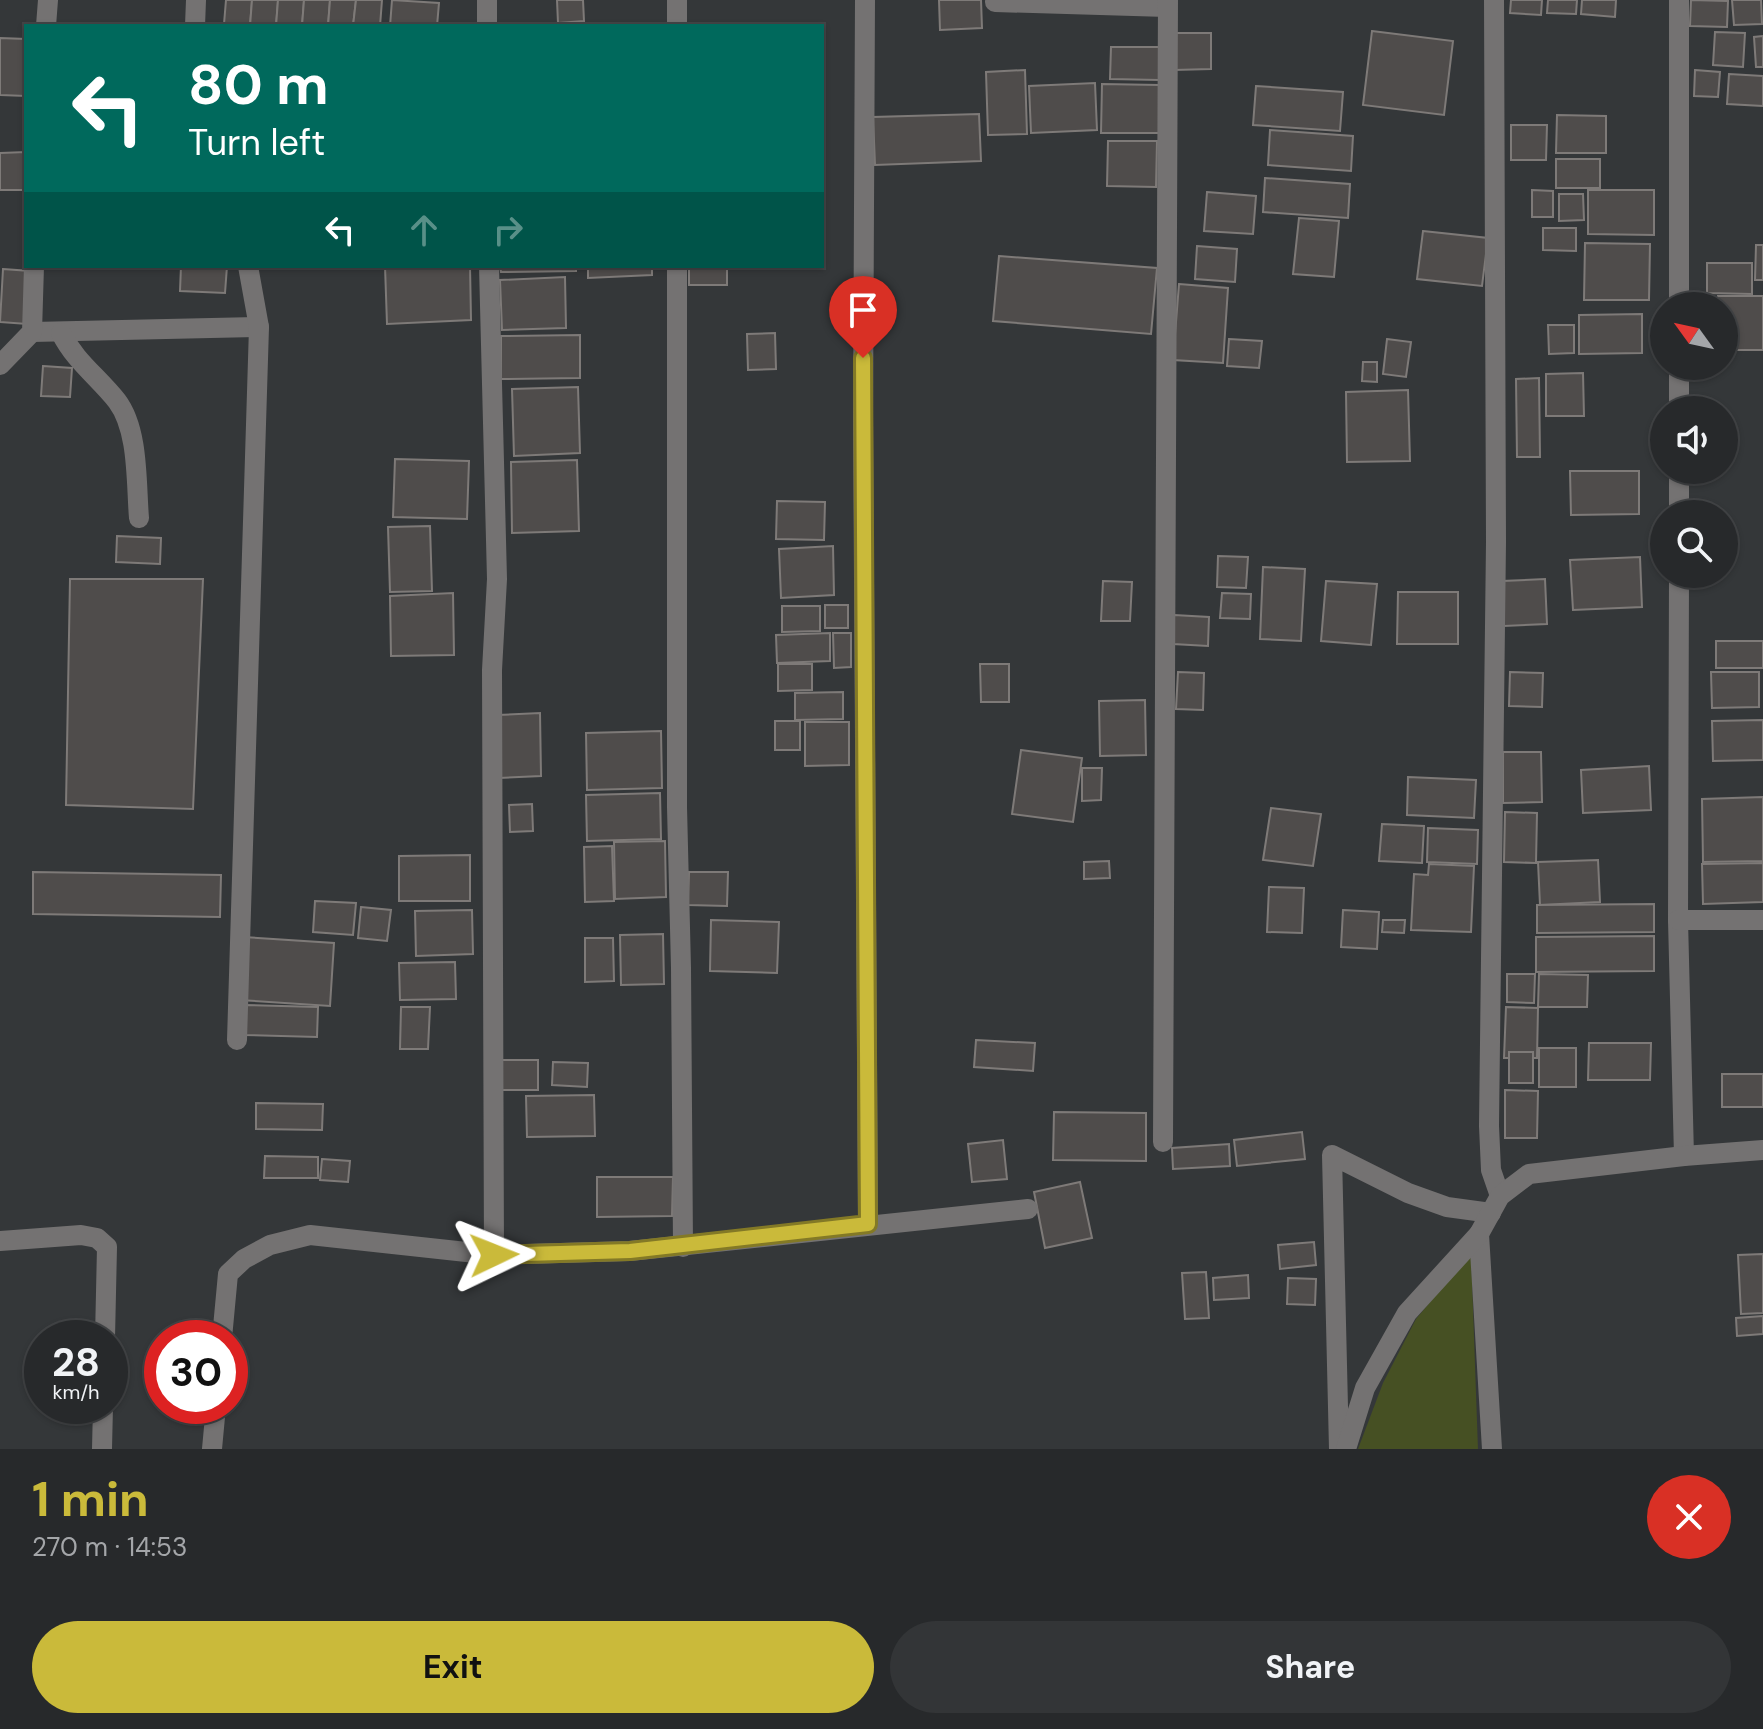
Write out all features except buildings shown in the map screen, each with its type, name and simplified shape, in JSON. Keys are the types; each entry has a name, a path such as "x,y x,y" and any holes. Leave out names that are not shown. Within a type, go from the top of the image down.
{"street":[{"path":"46,24 48,0"},
{"path":"195,24 196,0"},
{"path":"487,0 487,24"},
{"path":"677,0 677,24"},
{"path":"865,0 863,434 868,1224"},
{"path":"1494,0 1496,542 1489,1126 1495,1205"},
{"path":"1679,0 1679,292"},
{"path":"995,2 1168,3 1163,1142"},
{"path":"0,365 32,332 34,268"},
{"path":"237,1040 259,327 248,268"},
{"path":"489,268 497,579 492,670 494,1255"},
{"path":"677,268 677,807 683,1247"},
{"path":"32,332 259,327"},
{"path":"61,333 71,353 120,405 134,443 139,518"},
{"path":"1679,588 1678,920 1684,1156"},
{"path":"1678,920 1763,920"},
{"path":"1346,1449 1365,1388 1407,1313 1479,1234 1495,1205 1529,1174 1763,1150"},
{"path":"1339,1449 1332,1155 1408,1193 1447,1207 1495,1205"},
{"path":"224,1320 228,1274 244,1259 270,1245 310,1235 494,1255 630,1251 1028,1209"},
{"path":"1479,1234 1492,1449"},
{"path":"0,1241 81,1235 97,1238 107,1247 105,1320"},
{"path":"102,1449 103,1424"},
{"path":"212,1449 214,1424"}],"green space":[{"path":"1471,1253 1478,1449 1358,1449 1383,1383 1416,1319"}],"route":[{"path":"494,1255 683,1247 868,1224 863,358"}]}
